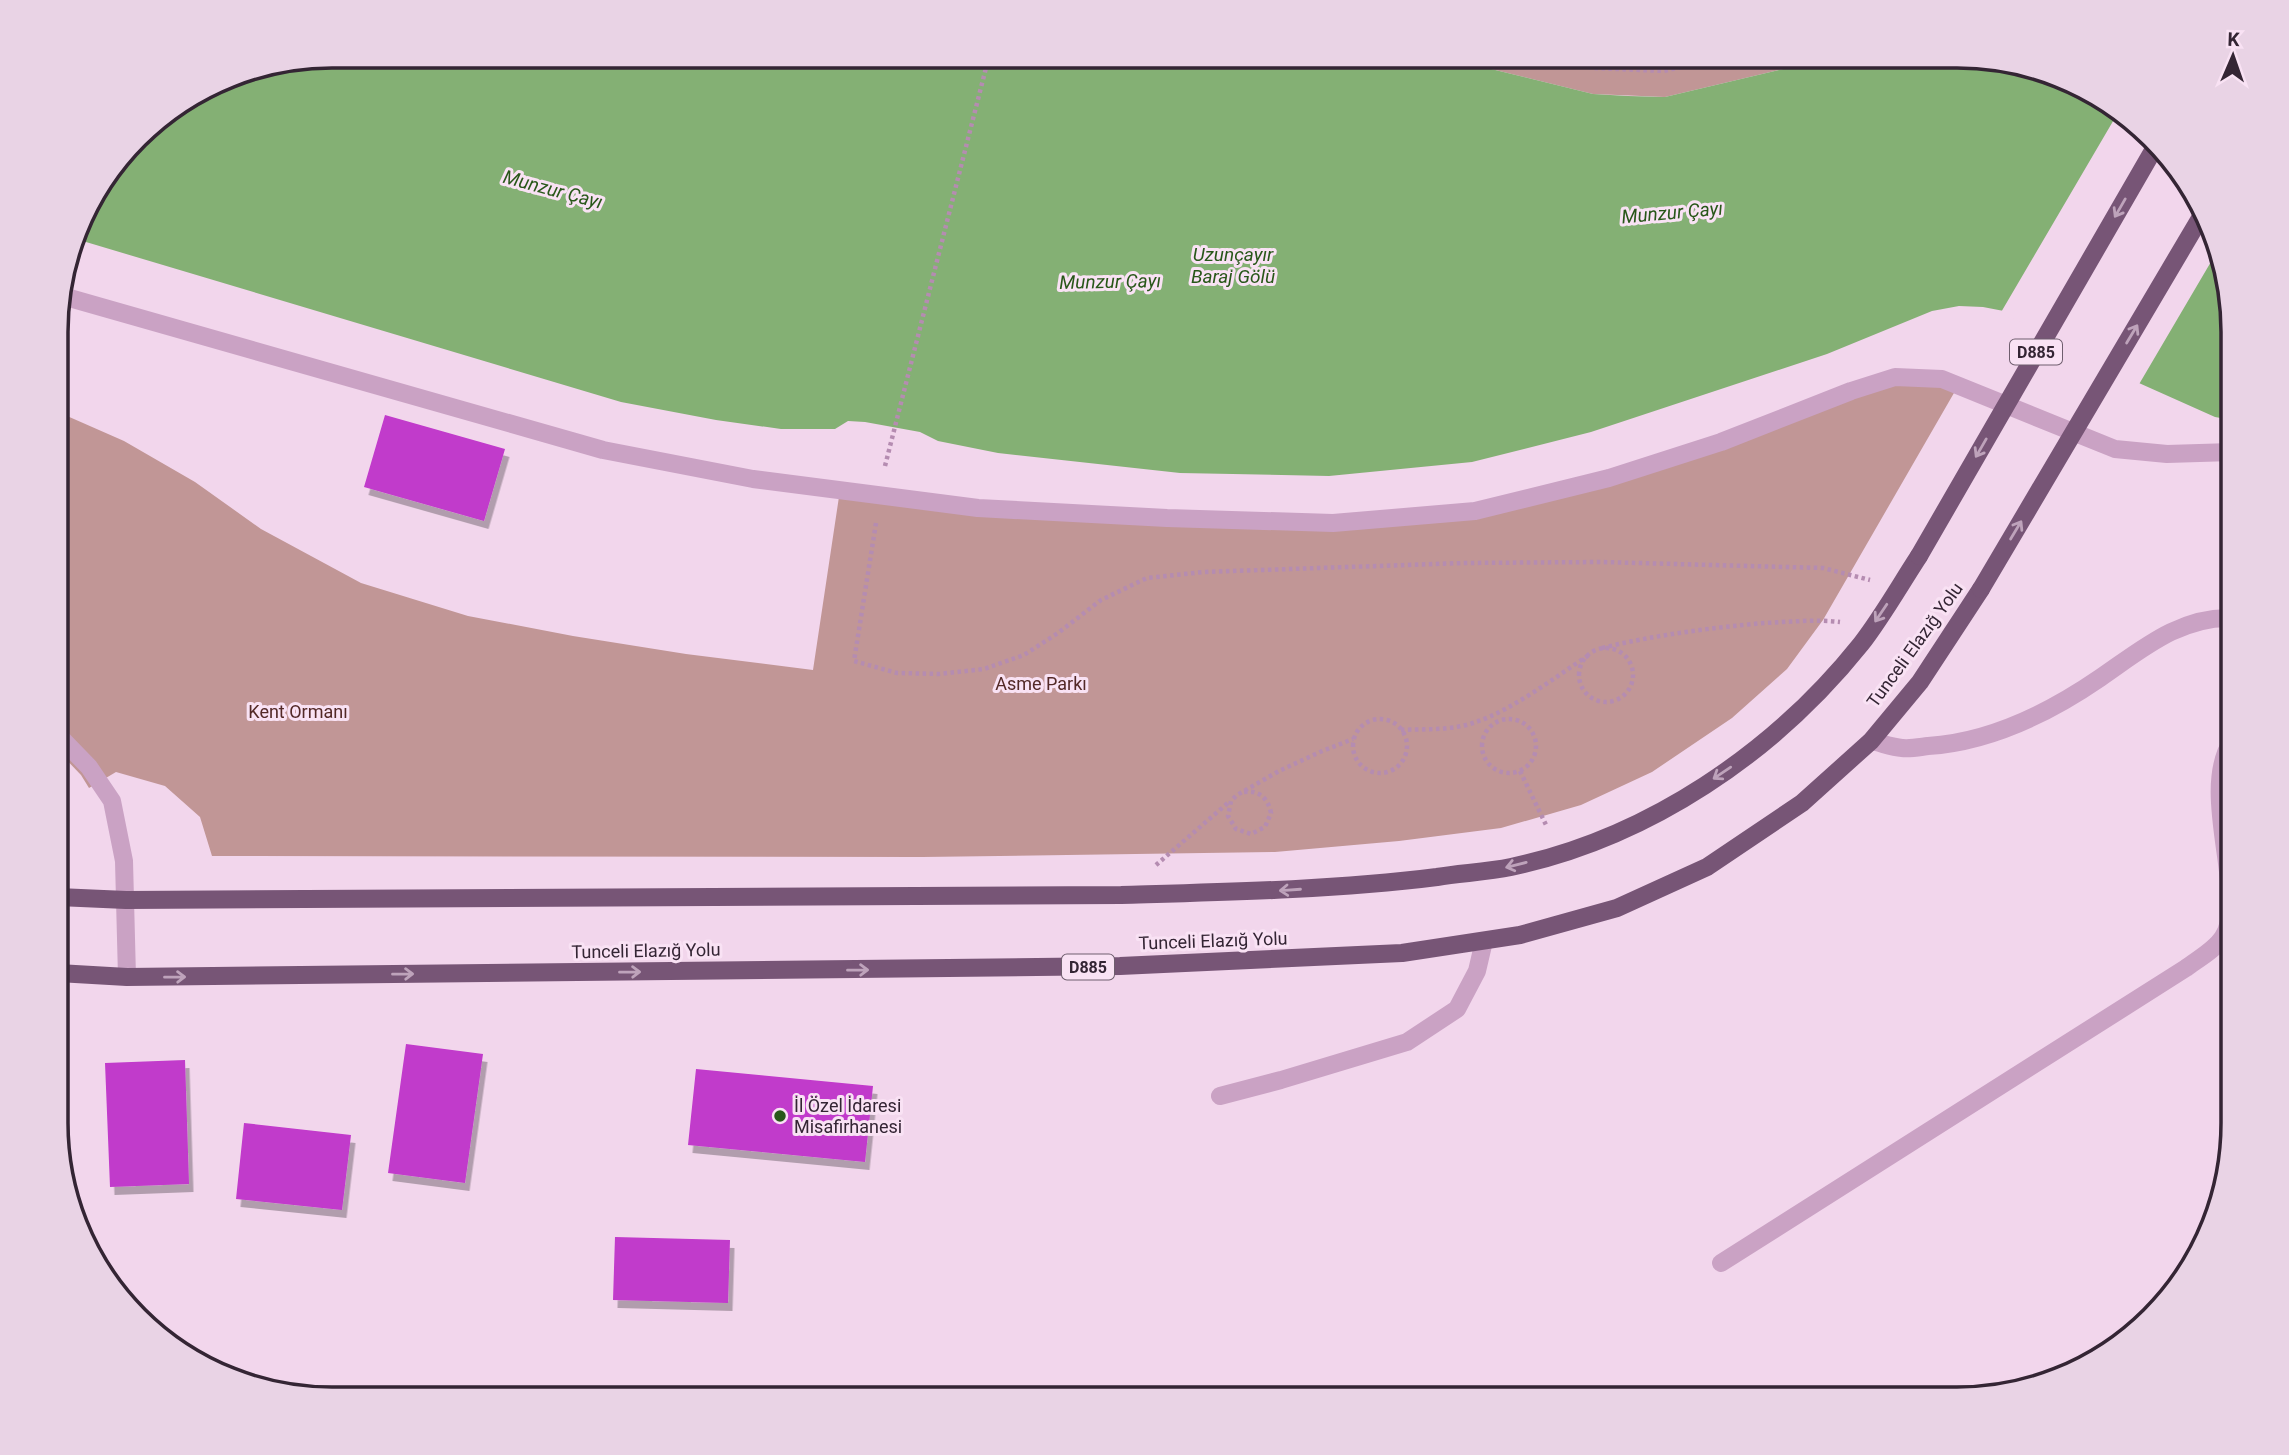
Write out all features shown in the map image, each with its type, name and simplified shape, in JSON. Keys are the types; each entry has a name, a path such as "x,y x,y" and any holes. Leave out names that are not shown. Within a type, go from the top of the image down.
{"main road":[{"name":"D885","path":"68,897 127,900 1121,895 1282,891 1404,881 1510,867 1600,841 1675,804 1758,748 1816,694 1861,643 1919,556 2151,154"},
{"name":"Tunceli Elazığ Yolu","path":"68,974 127,977 1120,966 1402,953 1520,935 1617,908 1707,867 1802,803 1871,741 1920,682 1981,589 2197,223"}],"lane":[{"path":"71,298 603,450 753,479 991,508 1167,518 1333,523 1475,511 1609,478 1721,442 1863,386 1895,377 1942,379 2115,449 2167,454 2221,452"},
{"path":"1871,741 1903,748 1940,746 2015,725 2060,704 2151,643 2185,624 2221,618"},
{"path":"68,745 89,767 112,801 124,861 127,977"},
{"path":"2221,772 2221,804"},
{"path":"1721,1263 2186,968 2221,939"},
{"path":"1220,1096 1407,1042 1457,1009 1477,971 1484,941"}],"path":[{"path":"986,68 887,456 854,661 897,673 939,674 984,669 1024,655 1058,634 1101,600 1147,578 1203,572 1601,562 1824,568 1864,577 1895,592"},
{"path":"1593,68 1664,71 1677,68"},
{"path":"1401,730 1457,727 1489,716 1553,680 1602,648 1719,627 1781,622 1823,620 1870,629"},
{"path":"1588,655 1579,671 1583,690 1598,701 1618,700 1626,695 1631,687 1634,677 1632,667 1621,652 1602,648"},
{"path":"1489,716 1493,724"},
{"path":"1384,719 1401,730 1407,748 1398,766 1380,774 1361,766 1355,759 1353,739 1365,723 1384,719"},
{"path":"1502,719 1512,719 1530,728 1536,746 1534,756 1520,771 1501,772 1492,768 1485,760 1482,740 1493,724 1502,719"},
{"path":"1121,895 1231,800 1279,771 1353,739"},
{"path":"1520,771 1559,853"},
{"path":"1231,800 1228,816 1236,829 1251,834 1258,831 1269,821 1269,805 1259,793 1244,792"}],"green space":[{"path":"1487,68 1787,68 1665,97 1593,94"},
{"name":"Asme Parkı","path":"1875,382 1958,386 1823,620 1787,669 1732,718 1652,772 1581,805 1501,828 1399,841 1275,852 922,857 212,856 200,817 165,786 116,772 89,788 68,761 68,416 124,441 195,482 261,529 361,583 468,616 686,654 813,670 840,490 1167,518 1475,511 1609,478"}],"water":[{"name":"Uzunçayır Baraj Gölü","path":"1487,68 1593,94 1665,97 1787,68 1957,68 2008,73 2058,88 2104,113 2144,145 2176,185 2201,231 2216,281 2221,332 2221,418 2121,375 2009,312 1959,306 1932,311 1827,354 1591,432 1472,462 1329,476 1180,473 998,453 938,441 920,432 865,422 848,421 835,429 781,429 621,402 84,241 95,215 123,171 145,145 171,123 215,95 247,82 281,73 315,69"}],"pier":[{"path":"2114,120 2144,145 2176,185 2194,215 2211,261 2138,386 2119,378 2025,323 2000,314"}],"building":[{"path":"385,415 505,449 484,521 364,487"},
{"path":"406,1044 483,1054 465,1183 388,1173"},
{"path":"185,1060 189,1184 110,1187 105,1063"},
{"name":"İl Özel İdaresi Misafirhanesi","path":"696,1069 873,1086 865,1162 688,1145"},
{"path":"244,1123 351,1135 342,1210 236,1199"},
{"path":"615,1237 730,1240 728,1303 613,1300"}],"place":[{"name":"İl Özel İdaresi Misafirhanesi","path":"780,1116"}],"water label":[{"name":"Munzur Çayı","path":"553,189"},
{"name":"Munzur Çayı","path":"1672,212"},
{"name":"Munzur Çayı","path":"1110,281"}],"park label":[{"name":"Kent Ormanı","path":"298,712"}]}
